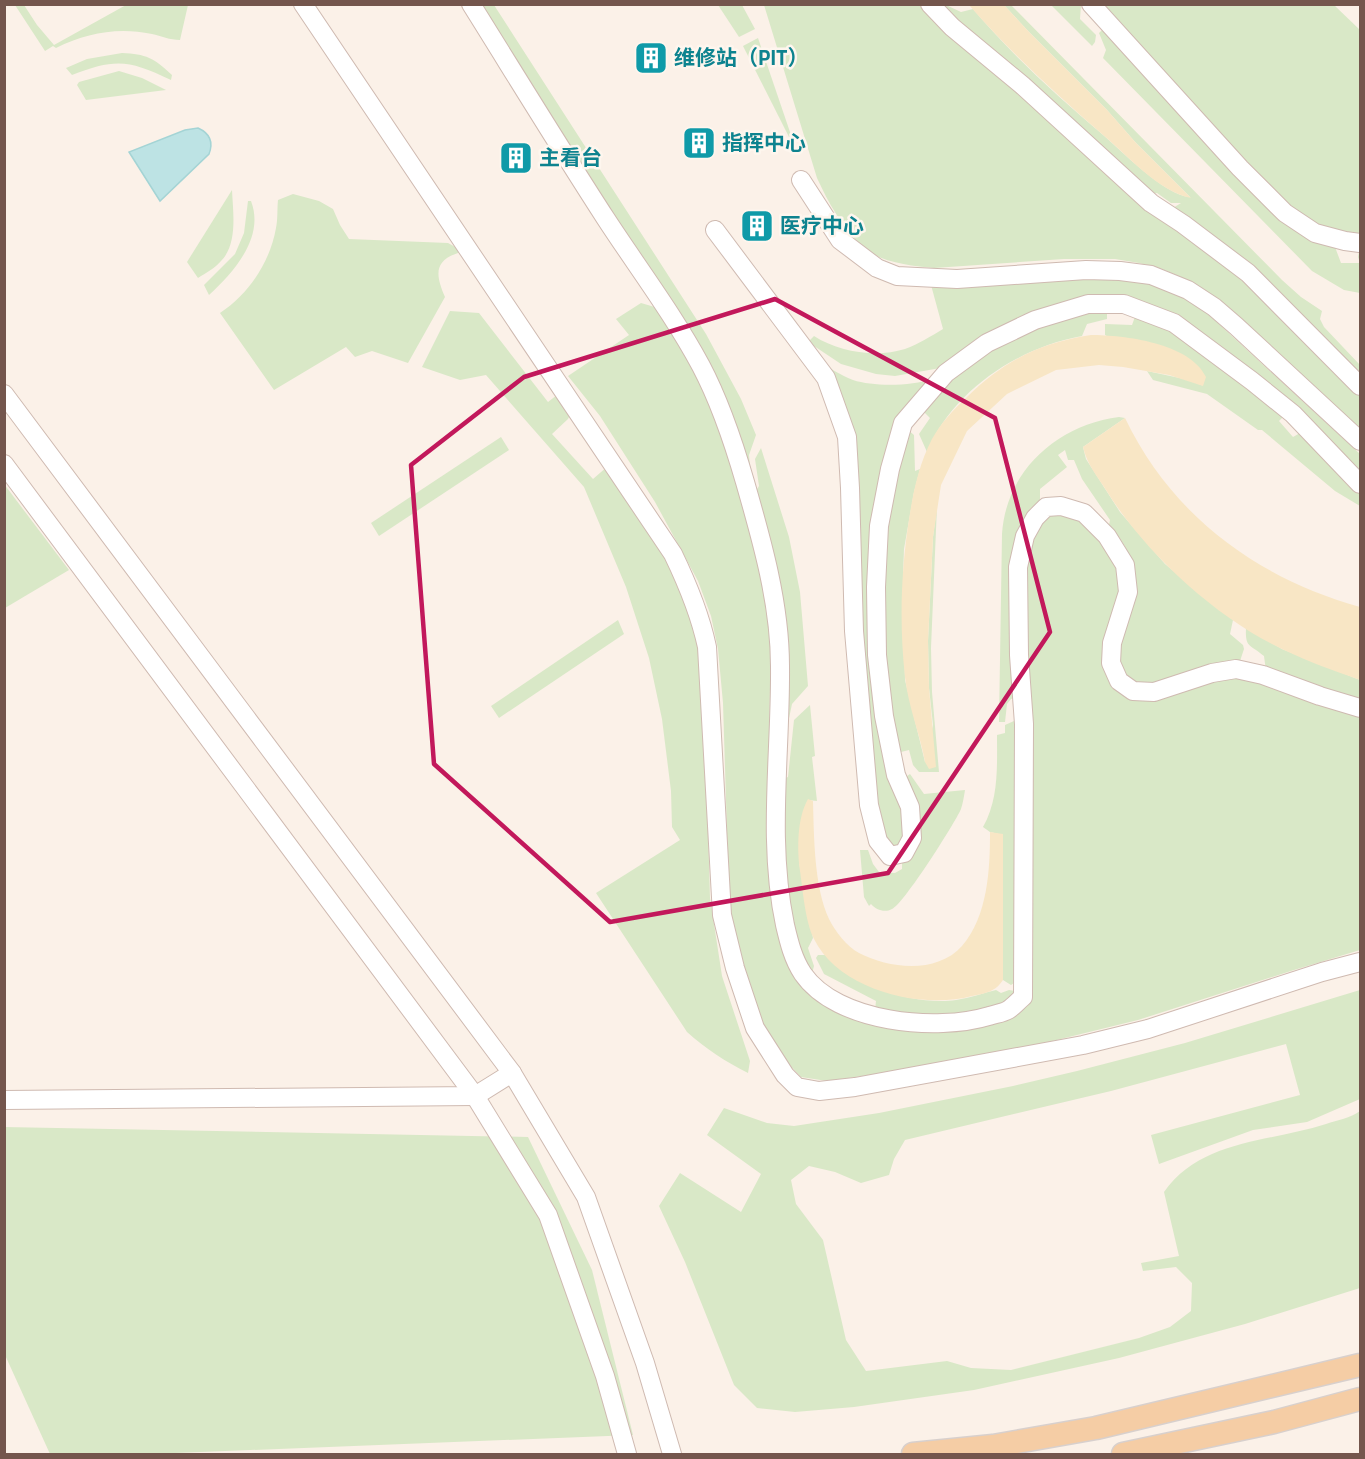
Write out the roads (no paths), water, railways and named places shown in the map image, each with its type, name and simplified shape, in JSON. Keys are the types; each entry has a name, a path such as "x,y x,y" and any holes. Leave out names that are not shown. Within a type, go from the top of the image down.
{"main road":[{"path":"913,1455 993,1446 1096,1428 1360,1365"},
{"path":"1123,1455 1274,1422 1360,1399"}],"street":[{"path":"303,4 673,554 686,579 701,617 707,647 722,915 735,968 755,1028 785,1075 797,1087 819,1091 928,1075 1072,1047 1148,1029 1322,972 1360,962"},
{"path":"471,4 605,218 672,316 702,369 724,423 744,480 776,611 780,664 776,806 780,902 789,942 798,966 806,978 829,998 862,1013 897,1021 938,1024 972,1021 1008,1010 1023,997 1024,724 1019,655 1018,567 1025,536 1035,518 1046,507 1061,506 1084,513 1107,536 1125,565 1128,592 1112,643 1111,663 1119,681 1133,692 1154,692 1212,673 1236,669 1263,675 1360,708"},
{"path":"930,4 952,27 1022,85 1151,203 1248,273 1360,386"},
{"path":"1091,4 1240,168 1286,213 1315,233 1360,243"},
{"path":"801,180 840,240 876,268 897,276 957,279 1086,270 1120,271 1151,275 1188,290 1214,307 1236,326 1360,441"},
{"path":"716,230 826,378 847,436 854,631 869,805 878,841 890,856 904,853 912,838 910,807 896,775 884,716 877,655 876,587 879,526 890,469 903,423 946,374 987,342 1035,320 1088,304 1124,304 1174,323 1252,381 1293,414 1360,484"},
{"path":"4,394 512,1073 586,1197 645,1363 672,1455"},
{"path":"4,464 476,1096 548,1215 605,1376 627,1455"},
{"path":"4,1100 476,1096 512,1073"}],"water":[{"path":"198,128 210,138 209,154 160,201 129,152 185,130"}],"place":[{"name":"维修站（PIT）","path":"651,58"},
{"name":"指挥中心","path":"699,143"},
{"name":"主看台","path":"516,158"},
{"name":"医疗中心","path":"757,226"}]}
